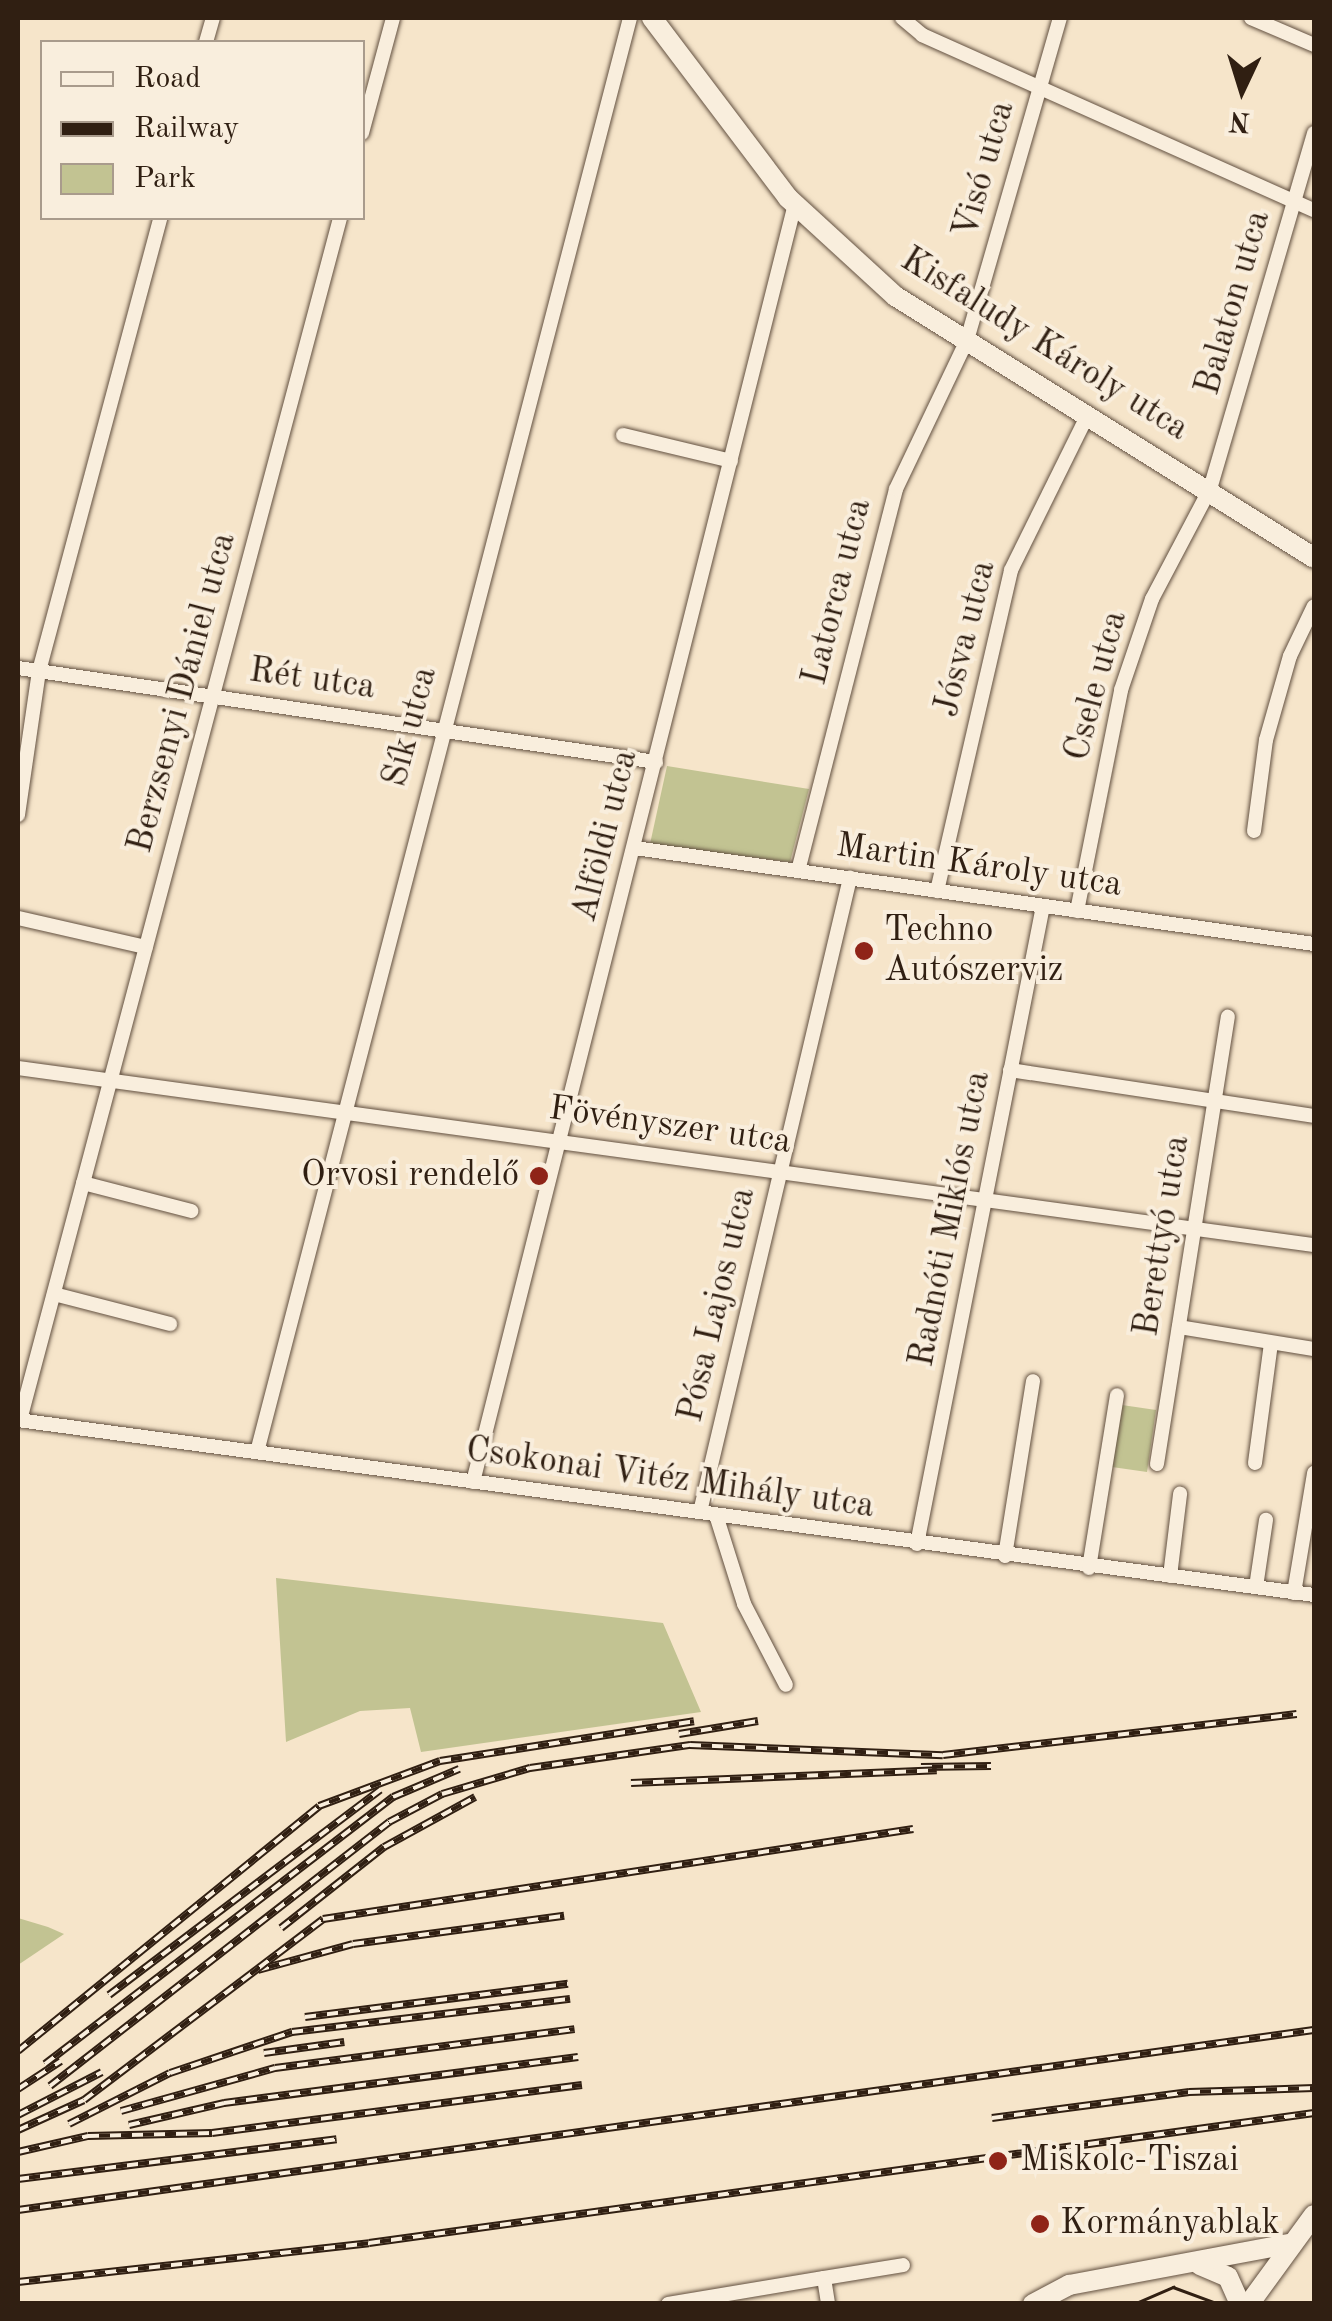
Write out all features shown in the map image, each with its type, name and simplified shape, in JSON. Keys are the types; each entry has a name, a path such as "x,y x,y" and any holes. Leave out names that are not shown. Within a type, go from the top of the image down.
{"main road":[{"name":"Kisfaludy Károly utca","path":"652,18 795,204 895,296 1210,489 1314,558"},
{"path":"1249,2304 1288,2244 1314,2216"},
{"path":"1033,2304 1070,2285 1288,2244"},
{"path":"1193,2264 1228,2278 1240,2304"}],"street":[{"path":"365,122 393,18"},
{"name":"Sík utca","path":"257,1452 441,730 630,18"},
{"path":"902,18 922,35 1314,210"},
{"name":"Visó utca","path":"967,340 1060,18"},
{"path":"1251,18 1314,45"},
{"name":"Balaton utca","path":"1210,489 1314,133"},
{"name":"Alföldi utca","path":"474,1482 556,1140 635,848 795,204"},
{"path":"18,815 39,671 159,220"},
{"name":"Berzsenyi Dániel utca","path":"19,1420 339,220"},
{"name":"Latorca utca","path":"798,871 896,489 967,340"},
{"name":"Jósva utca","path":"937,890 1011,570 1088,414"},
{"path":"622,435 731,461"},
{"name":"Csele utca","path":"1077,910 1121,690 1152,599 1210,489"},
{"path":"1254,831 1266,740 1290,656 1314,606"},
{"name":"Rét utca","path":"18,668 656,762"},
{"name":"Martin Károly utca","path":"635,848 1314,944"},
{"name":"Pósa Lajos utca","path":"708,1514 781,1172 850,878"},
{"name":"Radnóti Miklós utca","path":"917,1544 1042,906"},
{"path":"18,918 146,946"},
{"name":"Berettyó utca","path":"1157,1464 1228,1016"},
{"name":"Fövényszer utca","path":"18,1068 1314,1245"},
{"path":"1010,1070 1314,1116"},
{"path":"83,1183 190,1211"},
{"path":"54,1294 170,1324"},
{"path":"1179,1328 1314,1349"},
{"path":"1256,1463 1271,1343"},
{"path":"1005,1556 1033,1381"},
{"path":"1089,1568 1116,1395"},
{"name":"Csokonai Vitéz Mihály utca","path":"19,1420 1314,1596"},
{"path":"1294,1593 1314,1473"},
{"path":"1170,1576 1180,1494"},
{"path":"708,1514 744,1604 786,1686"},
{"path":"1256,1588 1266,1520"},
{"path":"668,2304 904,2265"},
{"path":"824,2278 828,2304"}],"green space":[{"path":"667,766 809,789 790,862 650,844"},
{"path":"1122,1405 1156,1410 1147,1472 1112,1467"},
{"path":"276,1578 663,1623 701,1712 421,1752 410,1708 360,1711 286,1742"},
{"path":"18,1918 48,1927 64,1934 18,1965"}],"tram line":[{"path":"1134,2304 1173,2287 1219,2304"}],"railway":[{"path":"50,2086 389,1822 442,1794 530,1768 690,1745 943,1755 1297,1714"},
{"path":"18,2051 319,1806 440,1761 694,1721"},
{"path":"679,1734 758,1721"},
{"path":"921,1767 991,1766"},
{"path":"45,2064 393,1797 459,1769"},
{"path":"631,1783 937,1770"},
{"path":"109,1995 380,1790"},
{"path":"281,1928 384,1847 475,1797"},
{"path":"18,2130 84,2100 323,1919 913,1829"},
{"path":"258,1970 353,1944 564,1916"},
{"path":"305,2017 568,1984"},
{"path":"69,2124 170,2073 292,2032 570,1999"},
{"path":"121,2111 275,2068 574,2029"},
{"path":"18,2210 1314,2030"},
{"path":"264,2053 344,2042"},
{"path":"129,2125 224,2103 578,2057"},
{"path":"18,2089 61,2061"},
{"path":"18,2115 102,2072"},
{"path":"18,2152 88,2136 212,2133 582,2085"},
{"path":"992,2118 1189,2092 1314,2088"},
{"path":"18,2282 369,2243 1314,2113"},
{"path":"18,2179 337,2139"}],"place":[{"name":"Techno Autószerviz","path":"864,951"},
{"name":"Orvosi rendelő","path":"539,1176"},
{"name":"Miskolc-Tiszai","path":"998,2161"},
{"name":"Kormányablak","path":"1040,2224"}]}
